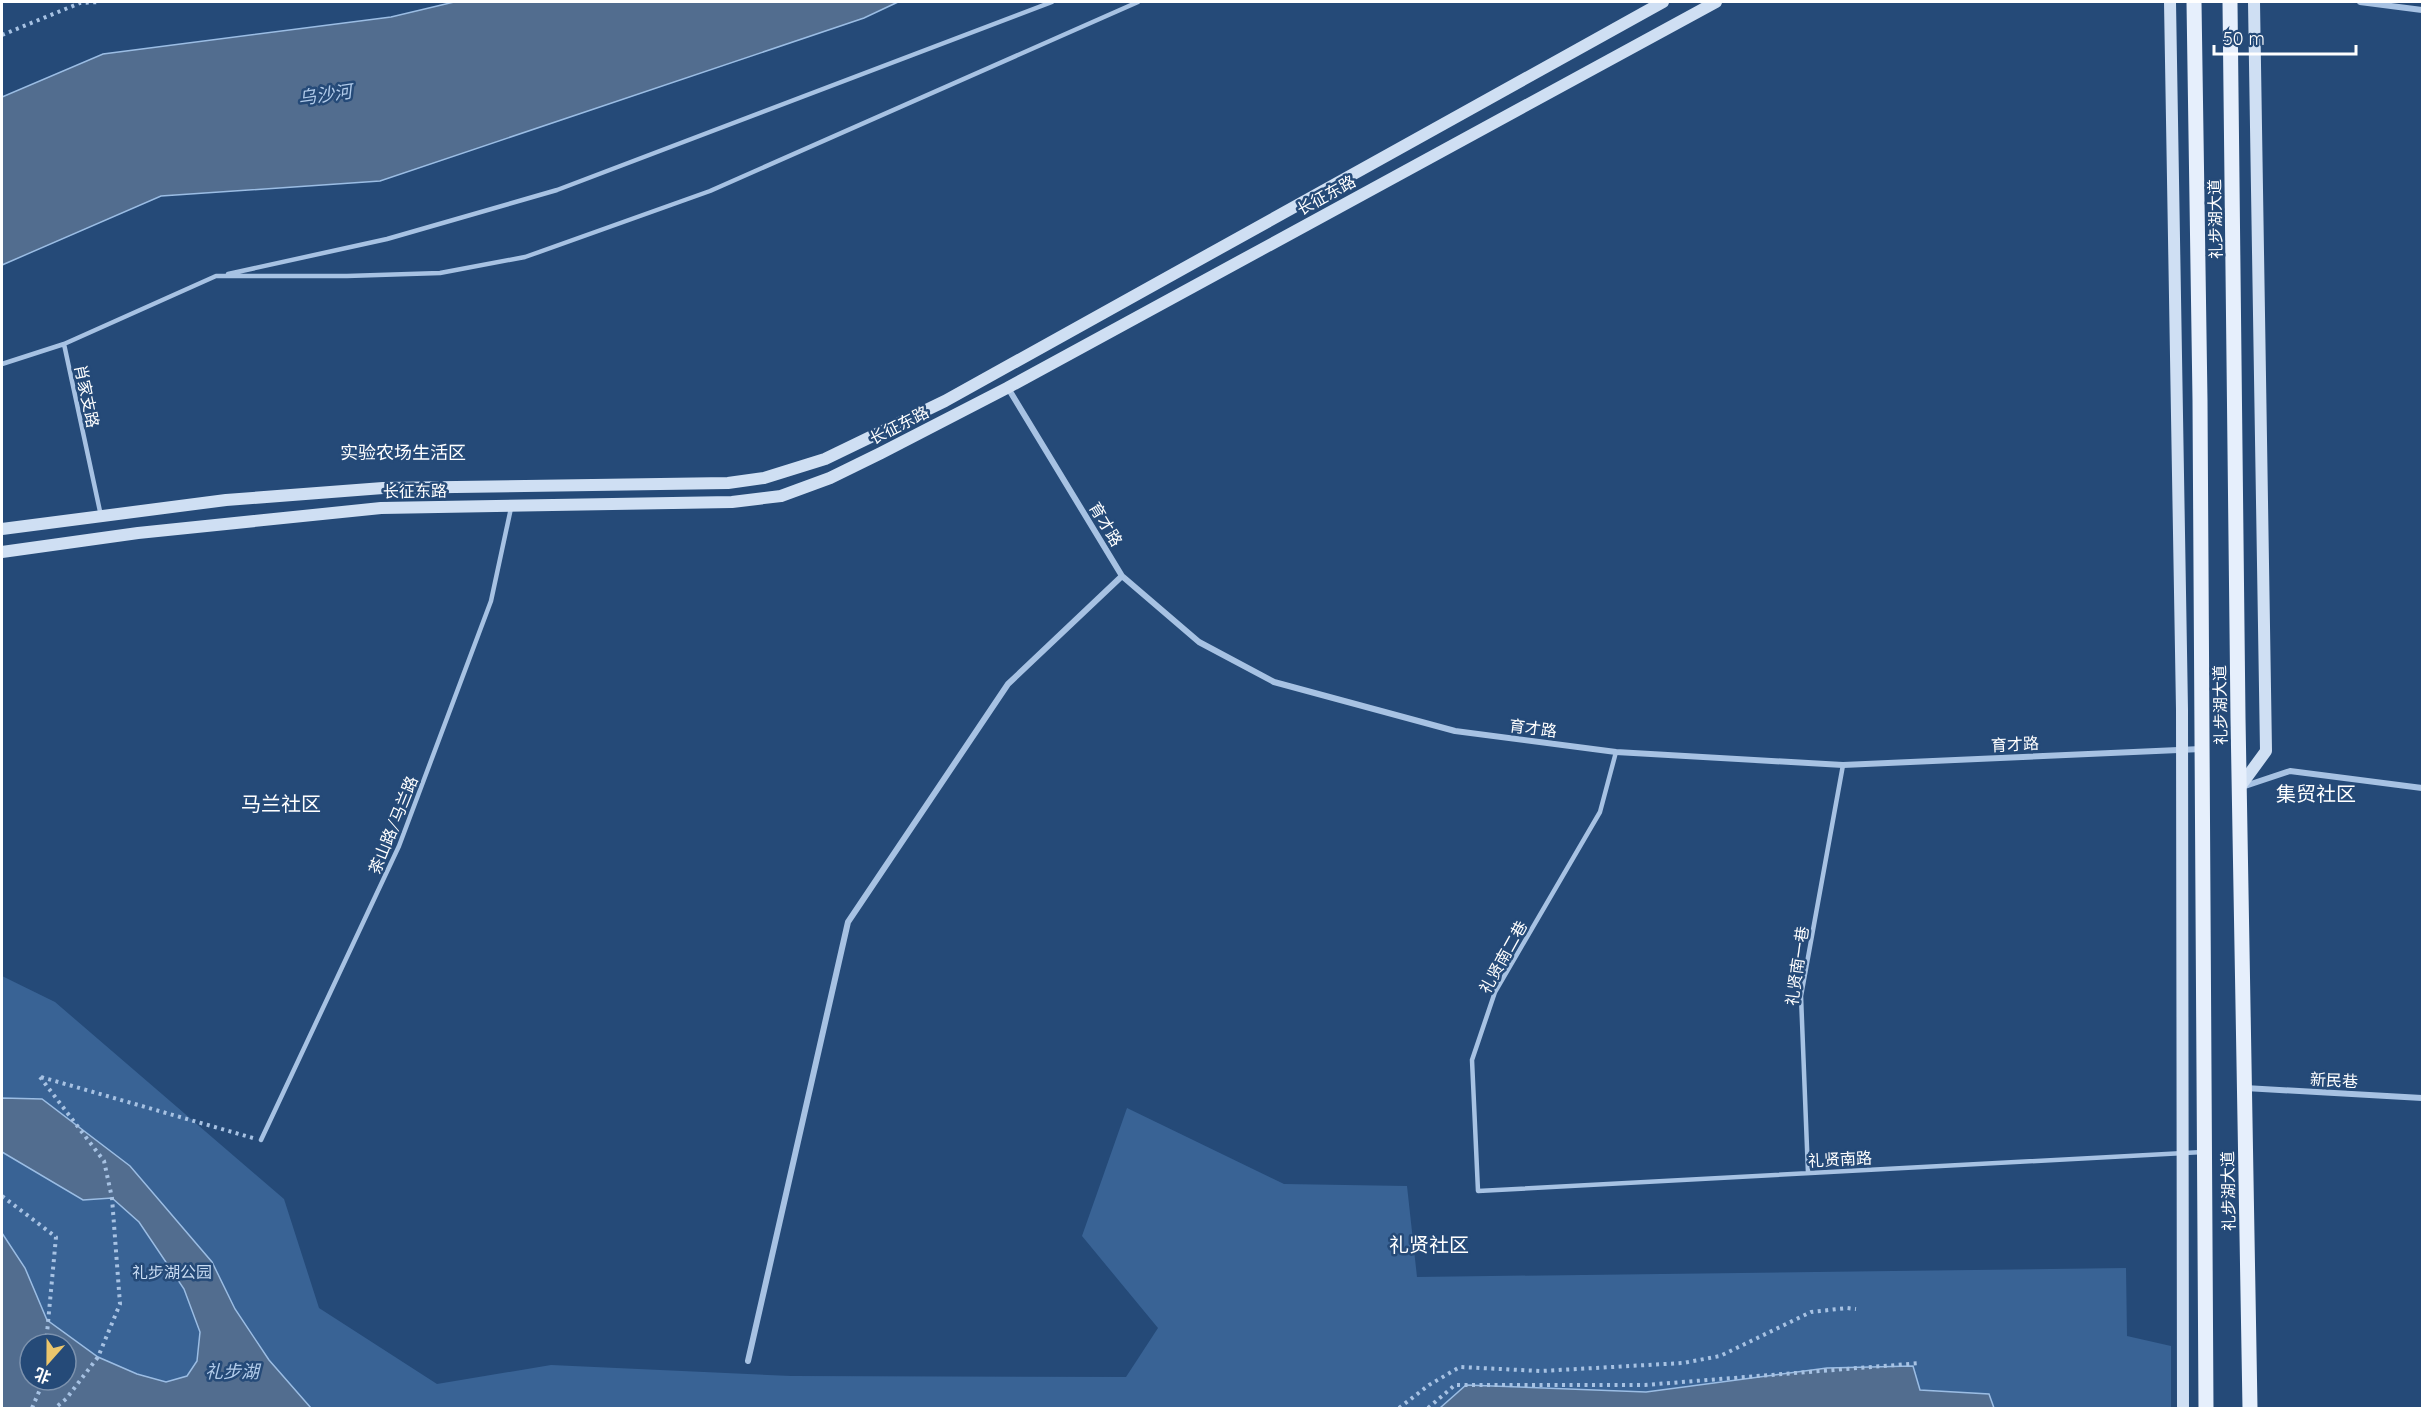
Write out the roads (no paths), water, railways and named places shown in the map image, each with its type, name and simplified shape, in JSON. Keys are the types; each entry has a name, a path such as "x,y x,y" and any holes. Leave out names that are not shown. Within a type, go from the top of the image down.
{"main road":[{"name":"长征东路","path":"2,529 226,500 383,489 728,483 764,478 825,459 945,401 1663,2"},
{"name":"长征东路","path":"2,552 138,533 381,508 732,502 781,496 831,478 1007,388 1716,2"},
{"path":"2170,2 2182,750 2184,1408"},
{"name":"礼步湖大道","path":"2194,2 2200,400 2206,1408"},
{"name":"礼步湖大道","path":"2230,2 2239,788 2250,1408"},
{"path":"2239,788 2266,751 2254,2"}],"street":[{"path":"2360,2 2405,4 2422,10"},
{"name":"育才路","path":"1007,388 1122,576 1199,642 1274,682 1455,731 1616,752 1843,765 2201,749"},
{"path":"748,1361 848,921 1008,684 1122,576"},
{"path":"2239,788 2290,771 2422,788"},
{"name":"新民巷","path":"2244,1088 2422,1098"}],"lane":[{"path":"64,344 216,276 387,239 557,190 1052,2"},
{"path":"216,276 440,273 525,257 710,191 1138,2"},
{"name":"肖家支路","path":"2,364 64,344 101,516"},
{"name":"茶山路/马兰路","path":"261,1140 399,846 491,601 511,506"},
{"name":"礼贤南二巷","path":"1478,1191 1472,1060 1495,992 1600,812 1616,752"},
{"name":"礼贤南一巷","path":"1808,1173 1801,996 1843,765"},
{"name":"礼贤南路","path":"1478,1191 2203,1152"}],"water":[{"name":"乌沙河","path":"454,2 898,2 864,18 380,181 161,196 2,265 2,97 103,54 391,17"},
{"name":"礼步湖","path":"2,1098 42,1099 130,1166 212,1262 235,1309 269,1360 311,1408 2,1408 2,1233 25,1268 47,1320 64,1332 18,1332 18,1392 78,1392 78,1342 98,1357 137,1374 166,1382 187,1376 197,1361 200,1332 184,1289 139,1222 112,1198 83,1200 2,1152"},
{"path":"1913,1366 1920,1390 1989,1394 1994,1408 1440,1408 1466,1385 1646,1392 1827,1368"}],"district":[{"name":"实验农场生活区","path":"403,453"},
{"name":"集贸社区","path":"2316,794"},
{"name":"马兰社区","path":"281,804"},
{"name":"礼贤社区","path":"1429,1245"}],"park label":[{"name":"礼步湖公园","path":"172,1272"}]}
